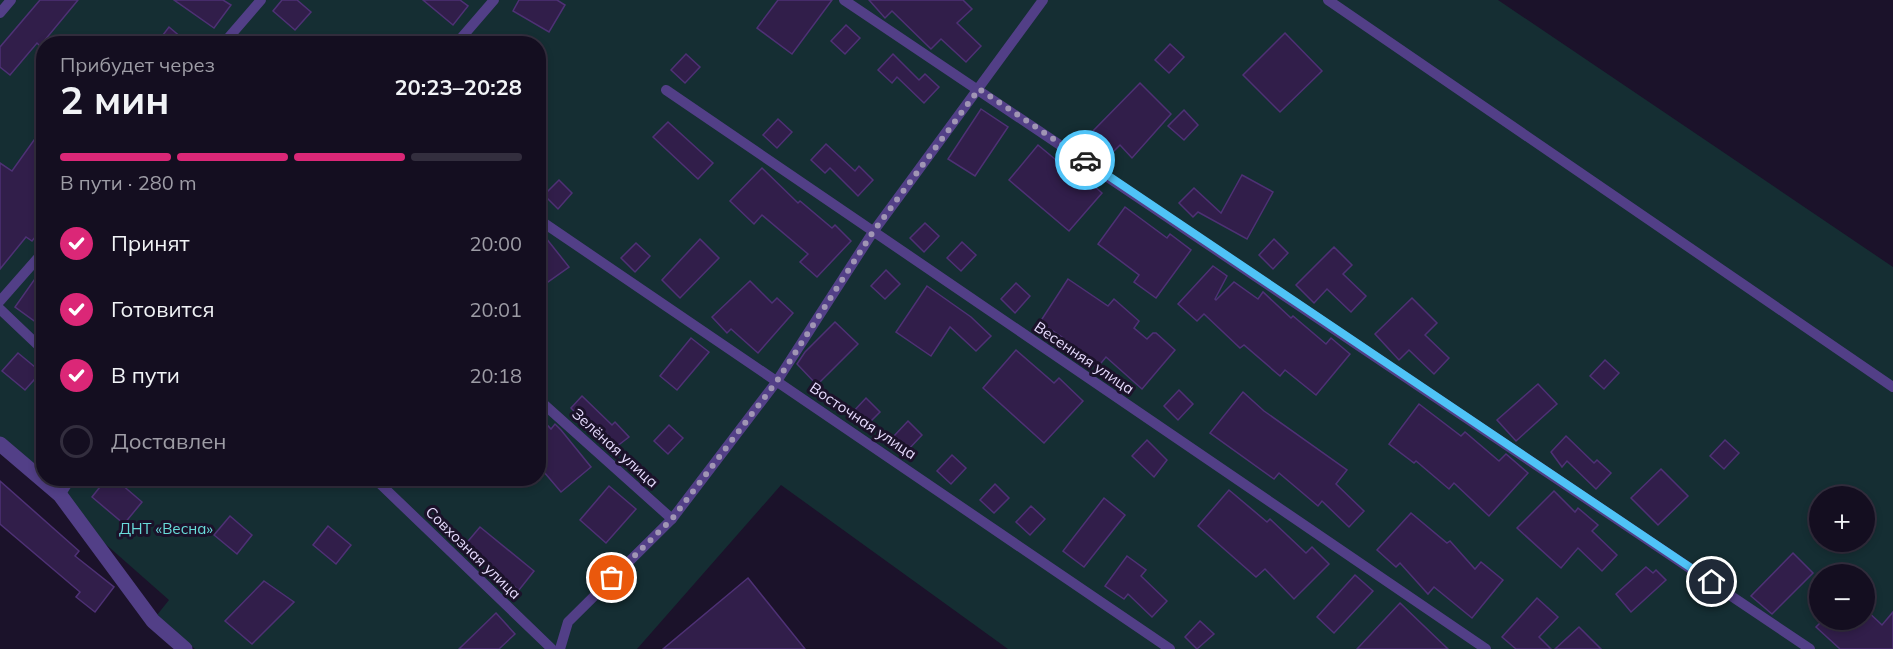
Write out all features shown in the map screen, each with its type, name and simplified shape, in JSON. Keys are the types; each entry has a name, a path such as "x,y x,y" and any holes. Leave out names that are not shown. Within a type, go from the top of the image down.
{"street":[{"path":"0,444 36,475"},
{"path":"49,486 60,495 153,621 185,649"}],"lane":[{"path":"0,13 11,0"},
{"path":"230,36 261,0"},
{"path":"463,36 494,0"},
{"path":"844,0 1810,649"},
{"path":"560,649 568,622 672,519 777,381 873,232 1043,0"},
{"path":"1328,0 1893,387"},
{"name":"Весенняя улица","path":"666,90 1486,649"},
{"name":"Восточная улица","path":"546,224 1170,649"},
{"path":"0,301 36,260"},
{"path":"0,309 36,343"},
{"name":"Зелёная улица","path":"546,406 672,519"},
{"path":"60,495 66,486"},
{"name":"Совхозная улица","path":"382,486 552,649"}],"green space":[{"name":"ДНТ «Весна»","path":"0,0 1498,0 1893,267 1893,649 1008,649 781,485 637,649 195,649 157,615 169,600 40,486 546,486 546,36 36,36 36,483 0,451"}],"building":[{"path":"40,0 78,0 48,36 36,36 36,44 10,75 0,67 0,47"},
{"path":"174,0 223,0 231,5 214,28"},
{"path":"282,0 297,0 311,12 295,30 273,11"},
{"path":"423,0 460,0 468,6 453,25"},
{"path":"519,0 557,0 565,5 549,32 513,11"},
{"path":"778,0 832,0 792,54 757,28"},
{"path":"869,0 963,0 972,9 957,23 981,46 966,62 941,39 931,49 892,11 885,18"},
{"path":"846,25 860,38 845,54 831,41"},
{"path":"169,27 180,36 162,36"},
{"path":"1285,33 1322,71 1280,112 1243,75"},
{"path":"1170,44 1184,57 1169,73 1155,60"},
{"path":"686,54 700,67 685,83 671,70"},
{"path":"893,54 919,80 925,74 939,87 924,103 897,77 892,83 878,70"},
{"path":"1140,83 1171,114 1132,158 1120,145 1112,153 1092,132"},
{"path":"981,109 1008,127 975,176 948,159"},
{"path":"1184,110 1198,125 1184,140 1168,126"},
{"path":"778,119 792,132 777,148 763,135"},
{"path":"668,122 713,163 698,179 653,137"},
{"path":"36,137 36,236 32,241 26,237 0,269 0,163 12,171"},
{"path":"826,144 855,171 859,166 873,180 858,196 830,168 825,173 811,160"},
{"path":"1038,145 1079,179 1082,175 1102,193 1069,231 1009,180"},
{"path":"762,168 798,203 800,201 832,228 835,225 851,241 817,277 800,262 808,254 762,215 754,224 730,201"},
{"path":"1242,175 1273,192 1247,239 1198,212 1193,217 1179,203 1194,188 1221,213"},
{"path":"559,180 572,193 558,209 546,197 546,193"},
{"path":"1125,207 1167,238 1170,234 1191,250 1156,298 1134,282 1139,275 1098,244"},
{"path":"925,223 939,236 924,252 910,238"},
{"path":"546,238 569,267 546,283"},
{"path":"700,239 719,258 680,298 662,280"},
{"path":"1274,239 1288,253 1273,269 1259,255"},
{"path":"962,242 976,255 961,271 947,258"},
{"path":"636,243 650,256 635,272 621,258"},
{"path":"1334,247 1352,265 1343,274 1366,296 1351,312 1327,289 1314,303 1296,285"},
{"path":"1213,266 1227,276 1216,300 1234,282 1258,299 1263,292 1291,318 1293,316 1326,344 1331,338 1350,354 1316,395 1285,370 1280,376 1244,345 1240,348 1204,314 1197,321 1178,304"},
{"path":"886,270 900,284 885,299 871,286"},
{"path":"36,277 36,322 15,307"},
{"path":"1068,279 1108,306 1114,299 1139,321 1134,328 1147,339 1156,333 1175,350 1142,389 1106,357 1097,368 1062,337 1040,322"},
{"path":"750,281 772,303 777,298 793,313 758,353 731,329 727,333 712,317"},
{"path":"1016,283 1030,296 1015,313 1001,299"},
{"path":"927,286 971,317 991,336 976,351 950,327 931,356 896,332"},
{"path":"1412,298 1437,323 1425,335 1449,358 1434,374 1409,350 1399,360 1375,334"},
{"path":"835,322 858,344 817,385 797,364 805,352"},
{"path":"691,338 709,352 677,390 660,376"},
{"path":"1016,350 1054,383 1059,378 1083,401 1044,443 983,388"},
{"path":"18,353 36,368 36,378 25,390 2,371"},
{"path":"1605,360 1619,373 1604,389 1590,376"},
{"path":"1538,384 1557,404 1516,441 1497,420"},
{"path":"1179,390 1193,404 1178,420 1164,406"},
{"path":"1243,392 1264,411 1347,470 1336,484 1364,511 1349,527 1322,501 1318,506 1279,473 1274,479 1210,433"},
{"path":"582,396 612,425 615,422 629,437 612,450 571,408"},
{"path":"866,398 880,412 865,427 851,414"},
{"path":"1419,404 1461,436 1465,432 1499,461 1506,454 1528,473 1489,516 1454,483 1449,489 1416,461 1414,463 1389,444"},
{"path":"908,421 922,435 907,451 893,437"},
{"path":"546,424 551,429 555,424 591,467 561,492 546,474"},
{"path":"669,425 683,438 668,454 654,441"},
{"path":"1566,436 1594,463 1597,460 1611,473 1596,489 1567,461 1562,467 1551,452"},
{"path":"1147,440 1167,460 1154,477 1132,456"},
{"path":"1725,440 1739,453 1724,469 1710,456"},
{"path":"952,455 966,468 951,484 937,471"},
{"path":"1661,469 1688,496 1658,525 1631,498"},
{"path":"0,481 79,551 75,556 114,587 95,612 76,597 80,592 0,524"},
{"path":"995,484 1009,498 994,513 980,500"},
{"path":"101,486 123,486 142,502 124,524 92,497"},
{"path":"609,486 636,509 606,543 580,520"},
{"path":"1229,490 1267,522 1270,519 1306,553 1312,547 1329,564 1294,599 1265,569 1256,577 1198,526"},
{"path":"1554,491 1575,512 1578,508 1598,525 1592,531 1617,555 1602,571 1578,548 1561,568 1517,528"},
{"path":"1104,498 1125,515 1084,567 1063,551"},
{"path":"1031,506 1045,519 1030,535 1016,522"},
{"path":"1411,513 1447,543 1450,541 1475,569 1481,562 1503,580 1472,618 1434,587 1428,594 1400,563 1396,567 1377,550"},
{"path":"230,516 252,535 237,554 214,535"},
{"path":"328,526 351,545 336,564 313,545"},
{"path":"480,527 534,571 519,590 464,546"},
{"path":"1793,553 1809,569 1809,577 1772,614 1751,596"},
{"path":"1127,556 1146,570 1141,576 1167,601 1152,617 1128,594 1124,599 1105,586"},
{"path":"1646,567 1653,573 1656,570 1666,580 1631,612 1616,594"},
{"path":"1355,575 1373,591 1334,633 1317,617"},
{"path":"748,578 805,649 663,649"},
{"path":"264,581 294,602 252,644 225,621"},
{"path":"1537,598 1558,617 1539,637 1551,649 1516,649 1502,637"},
{"path":"1400,603 1448,649 1357,649"},
{"path":"1893,612 1893,649 1840,649 1819,630 1875,630 1875,618 1882,625"},
{"path":"496,613 515,634 499,649 459,649"},
{"path":"1200,621 1214,634 1197,649 1185,637"},
{"path":"1579,627 1601,649 1555,649"}],"way so far":[{"path":"612,578 672,519 777,381 873,232 979,89 1085,160"}],"route":[{"path":"1085,160 1712,582"}]}
